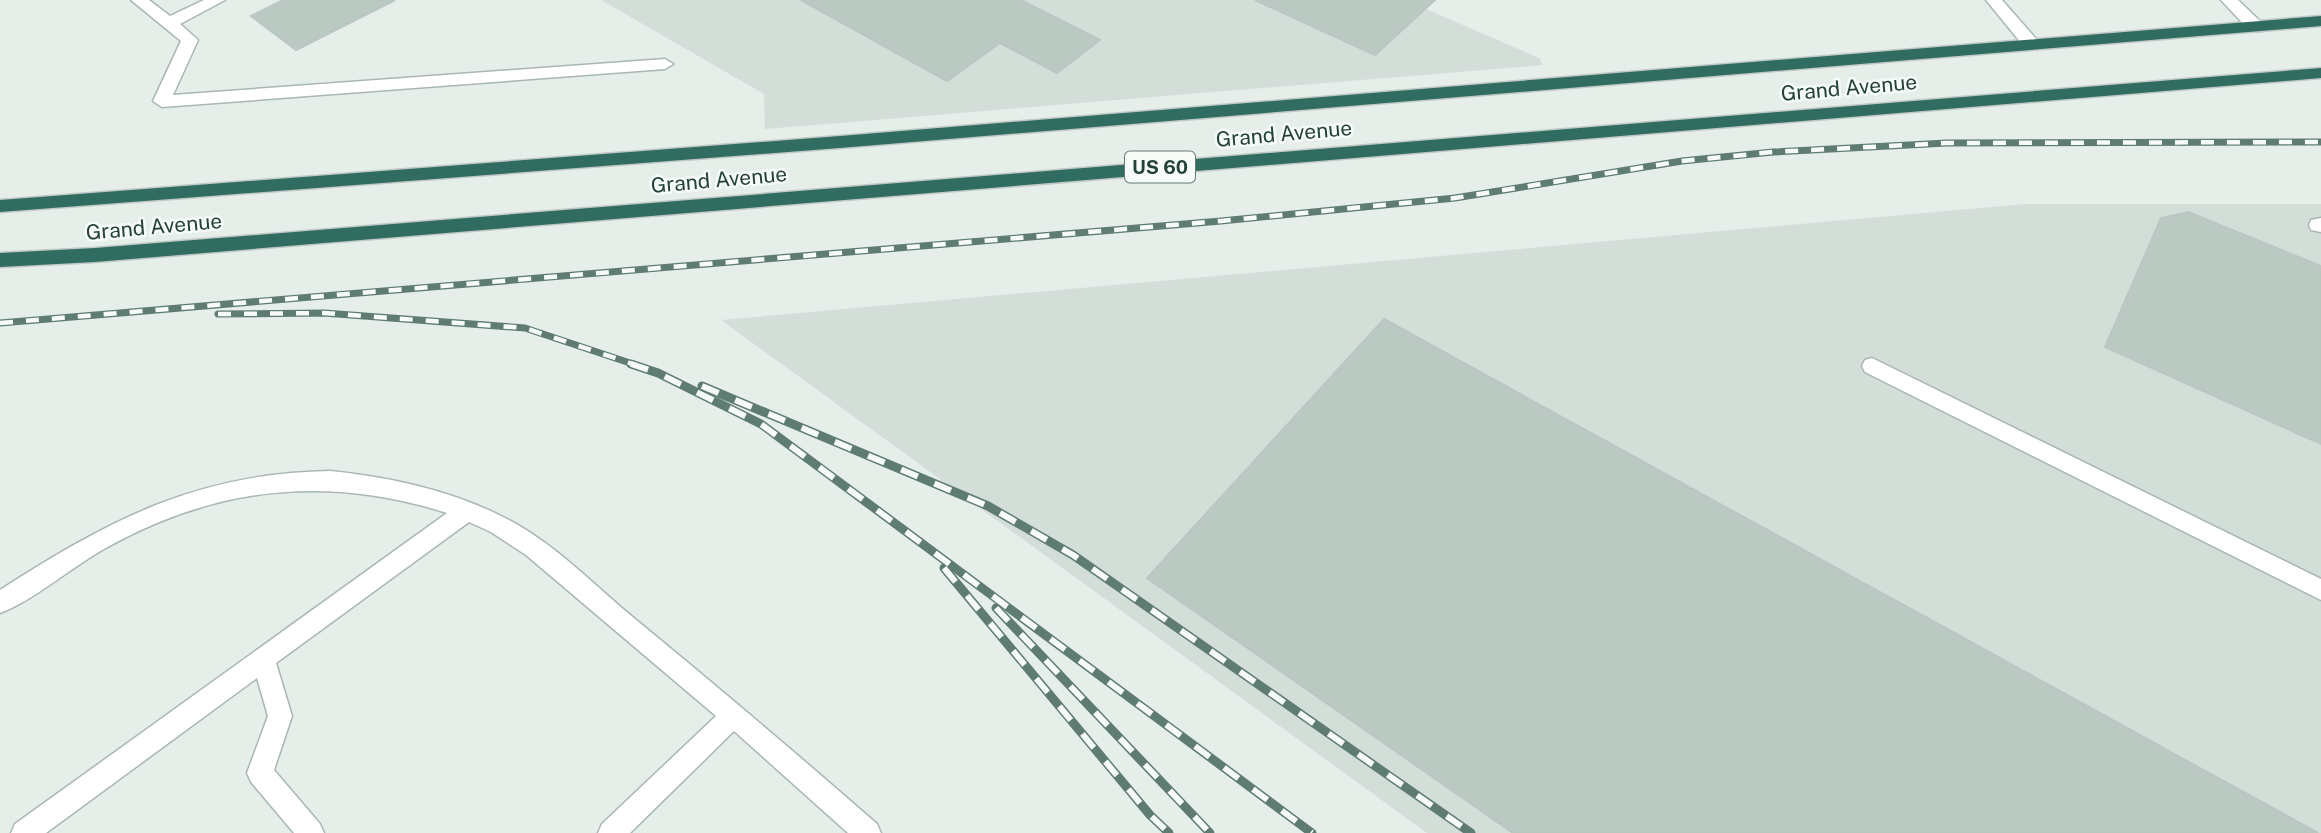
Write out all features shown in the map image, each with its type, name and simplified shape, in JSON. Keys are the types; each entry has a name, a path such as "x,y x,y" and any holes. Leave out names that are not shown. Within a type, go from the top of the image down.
{"highway":[{"name":"Grand Avenue","path":"0,206 2321,22"},
{"name":"Grand Avenue","path":"0,260 109,254 2321,73"}],"lane":[{"path":"139,0 190,40 162,100 665,64"},
{"path":"168,23 217,0"},
{"path":"1994,0 2032,44"},
{"path":"2228,0 2256,27"},
{"path":"1872,366 2321,590"},
{"path":"0,603 87,547 133,523 193,500 253,483 309,478 362,482 415,492 499,525 542,556 734,715 868,833"},
{"path":"24,833 467,511"},
{"path":"263,659 281,716 260,773 311,833"},
{"path":"611,833 734,715"}],"shaded area":[{"path":"601,0 1405,0 1539,58 1543,65 765,129 764,94"},
{"path":"2025,204 2321,204 2321,833 1427,833 721,320"}],"building":[{"path":"283,0 395,0 296,50 251,16"},
{"path":"801,0 1021,0 1100,40 1057,73 1000,43 947,81"},
{"path":"1255,0 1435,0 1375,55"},
{"path":"2188,212 2321,266 2321,444 2105,347 2161,218"},
{"path":"1384,319 2318,833 1513,833 1147,578"}],"railway":[{"path":"0,323 1221,221 1455,198 1682,161 1773,152 1947,143 2321,142"},
{"path":"218,314 324,313 525,328 636,365"},
{"path":"631,364 658,373 761,424 1312,833"},
{"path":"702,386 988,506 1073,555 1471,833"},
{"path":"944,568 1150,815 1169,833"},
{"path":"996,608 1210,833"}]}
